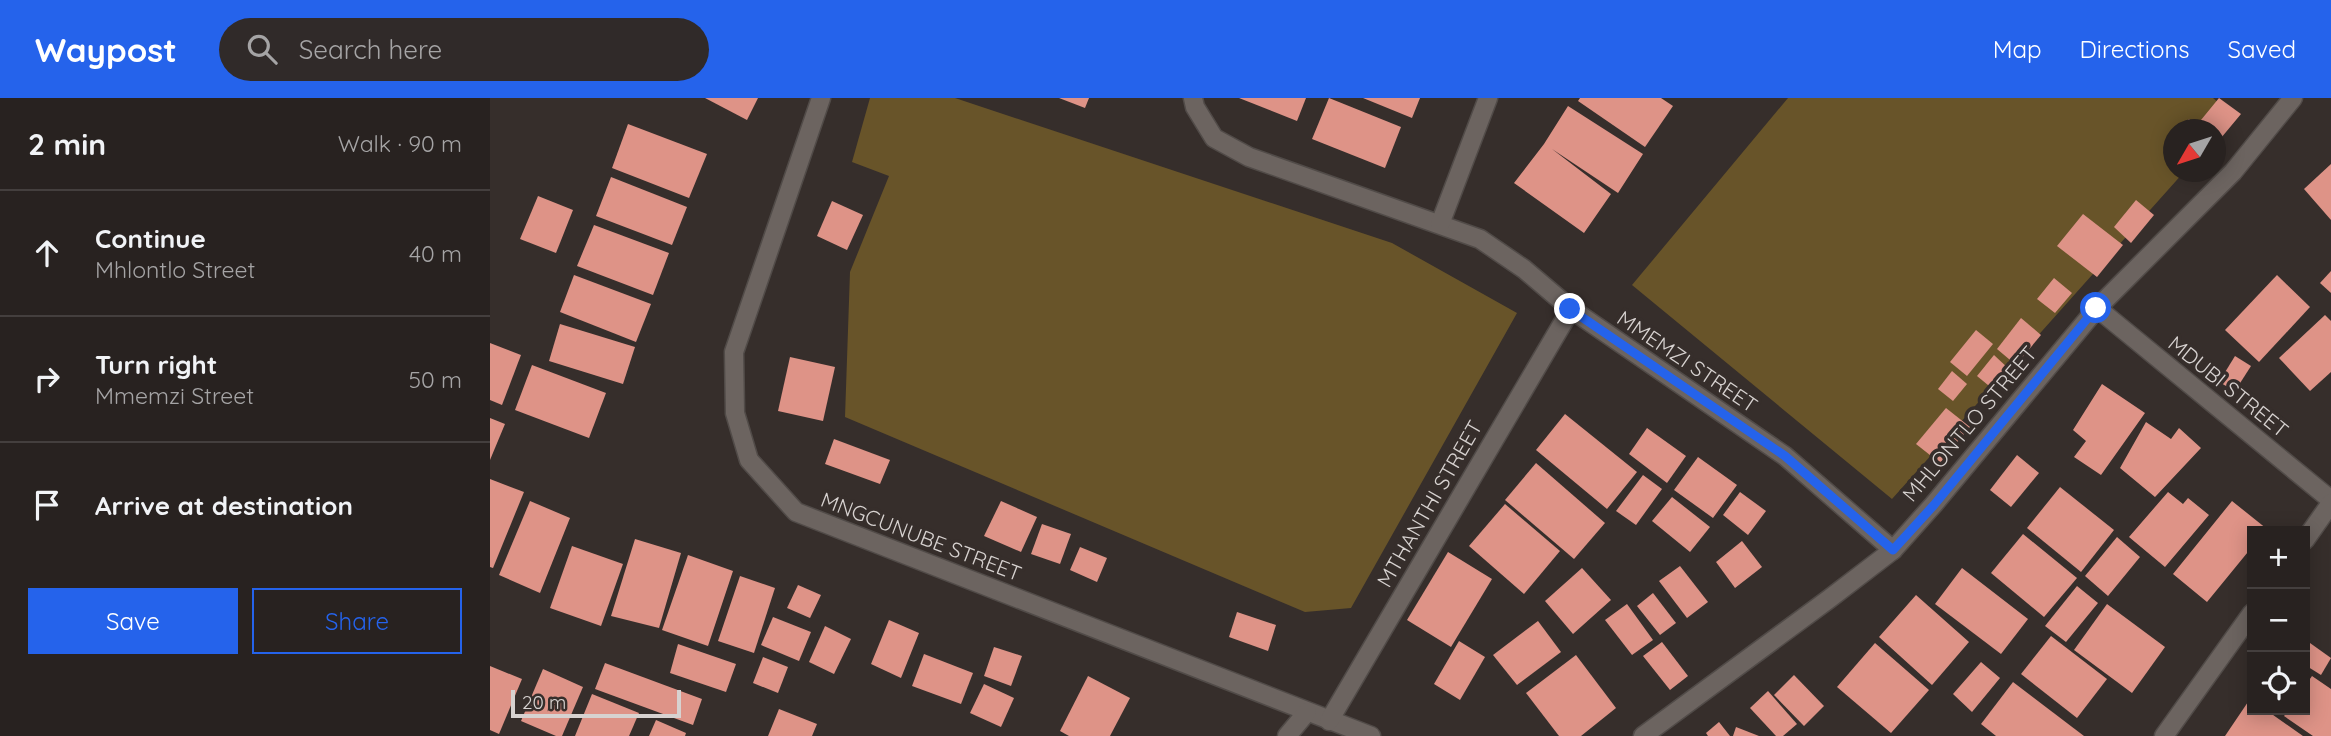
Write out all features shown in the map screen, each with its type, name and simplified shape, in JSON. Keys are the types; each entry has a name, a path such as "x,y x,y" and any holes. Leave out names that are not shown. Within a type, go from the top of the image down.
{"street":[{"name":"MNGCUNUBE STREET","path":"821,98 734,352 735,413 749,460 796,512 1371,736"},
{"name":"MMEMZI STREET","path":"1193,98 1195,107 1214,138 1249,157 1480,239 1524,269 1570,309 1785,456 1893,550"},
{"path":"1440,223 1488,98"},
{"name":"MHLONTLO STREET","path":"1643,736 1893,550 1934,505 2096,308 2233,172 2293,98"},
{"name":"MDUBI STREET","path":"2096,308 2331,502"},
{"name":"MTHANTHI STREET","path":"1329,721 1570,309"},
{"path":"2310,533 2331,502"},
{"path":"2164,736 2247,620"},
{"path":"1287,736 1307,712"}],"shaded area":[{"path":"870,98 955,98 1392,243 1517,313 1351,608 1305,612 845,417 850,272 889,176 852,162"},
{"path":"1788,98 2213,98 2234,116 2226,125 2226,119 2163,119 2163,182 2175,182 1892,499 1632,285"}],"building":[{"path":"705,98 758,98 747,120"},
{"path":"1059,98 1089,98 1085,108"},
{"path":"1239,98 1306,98 1297,121"},
{"path":"1329,98 1401,127 1385,168 1312,139"},
{"path":"1363,98 1420,98 1412,118"},
{"path":"1580,98 1661,98 1673,106 1645,147 1578,101"},
{"path":"2219,98 2241,114 2226,132 2226,119 2202,119"},
{"path":"1568,106 1643,154 1618,193 1552,149 1611,194 1584,233 1514,183 1544,144"},
{"path":"628,124 707,154 689,198 612,168"},
{"path":"2331,164 2331,220 2304,189"},
{"path":"611,177 687,207 672,245 596,216"},
{"path":"538,196 573,210 556,253 520,239"},
{"path":"2136,200 2154,215 2131,243 2114,227"},
{"path":"832,201 863,215 847,250 817,236"},
{"path":"2083,214 2123,245 2097,277 2057,246"},
{"path":"594,225 669,253 653,295 577,266"},
{"path":"2331,271 2331,293 2320,283"},
{"path":"574,275 651,304 636,342 560,312"},
{"path":"2277,275 2310,307 2259,362 2225,330"},
{"path":"2054,278 2072,293 2055,313 2037,299"},
{"path":"2325,315 2331,321 2331,372 2310,391 2279,358"},
{"path":"2021,318 2041,335 2016,365 1997,349"},
{"path":"560,324 635,347 623,384 549,361"},
{"path":"1976,330 1993,344 1967,376 1950,362"},
{"path":"490,343 521,355 502,405 490,400"},
{"path":"1994,355 2010,370 1994,390 1977,376"},
{"path":"2235,356 2251,366 2235,391 2219,382"},
{"path":"790,357 835,367 823,421 778,411"},
{"path":"532,365 606,393 589,438 515,410"},
{"path":"1952,371 1967,384 1953,401 1938,389"},
{"path":"2102,384 2145,413 2101,475 2074,457 2086,441 2073,430"},
{"path":"1946,408 1970,427 1940,463 1916,444"},
{"path":"1565,414 1637,472 1607,509 1536,450"},
{"path":"490,418 505,424 490,460"},
{"path":"2146,422 2171,439 2179,428 2201,448 2155,497 2120,468"},
{"path":"1647,428 1686,456 1667,483 1629,454"},
{"path":"834,439 890,460 880,484 825,464"},
{"path":"2017,455 2039,473 2011,507 1990,490"},
{"path":"1698,457 1737,485 1713,518 1674,490"},
{"path":"1536,463 1605,523 1574,559 1505,500"},
{"path":"1643,475 1662,489 1636,525 1616,511"},
{"path":"490,479 524,492 493,568 490,567"},
{"path":"2060,487 2114,530 2081,572 2027,528"},
{"path":"1740,492 1766,511 1748,535 1723,515"},
{"path":"2168,492 2183,504 2188,498 2209,515 2165,567 2129,537"},
{"path":"1672,497 1710,527 1690,552 1652,521"},
{"path":"530,501 570,518 540,593 499,575"},
{"path":"1001,501 1037,517 1021,552 984,536"},
{"path":"2232,501 2263,526 2247,526 2247,553 2207,602 2173,574"},
{"path":"1505,504 1560,551 1524,594 1469,546"},
{"path":"1042,524 1071,534 1060,564 1031,554"},
{"path":"2023,534 2077,578 2044,617 1991,573"},
{"path":"2117,537 2140,557 2108,596 2085,576"},
{"path":"635,539 681,553 659,628 611,616"},
{"path":"1742,541 1762,567 1735,588 1716,562"},
{"path":"572,546 623,564 601,626 550,608"},
{"path":"1080,547 1107,558 1097,582 1070,570"},
{"path":"1448,552 1492,579 1451,647 1407,620"},
{"path":"688,555 733,571 708,646 662,630"},
{"path":"1680,566 1708,602 1687,618 1659,581"},
{"path":"1582,568 1611,600 1573,634 1545,601"},
{"path":"1962,568 2028,619 2001,654 1935,604"},
{"path":"740,576 775,588 754,653 718,641"},
{"path":"798,585 821,595 810,618 787,608"},
{"path":"2077,586 2098,603 2066,642 2045,626"},
{"path":"1653,593 1676,623 1660,635 1637,606"},
{"path":"1916,595 1969,642 1932,685 1879,637"},
{"path":"1627,604 1653,640 1632,655 1605,620"},
{"path":"2107,604 2165,647 2132,693 2074,650"},
{"path":"1237,612 1276,625 1268,651 1229,637"},
{"path":"773,617 811,632 799,661 761,645"},
{"path":"889,620 919,633 901,678 871,664"},
{"path":"1538,621 1561,652 1517,685 1493,655"},
{"path":"825,626 851,639 834,674 809,662"},
{"path":"2051,636 2107,679 2077,718 2021,674"},
{"path":"1459,641 1485,657 1460,700 1434,684"},
{"path":"1662,642 1688,676 1670,690 1643,656"},
{"path":"1875,643 1929,690 1891,733 1837,687"},
{"path":"2310,643 2331,658 2321,675 2310,668"},
{"path":"678,644 736,664 726,692 670,673"},
{"path":"994,647 1022,656 1011,686 984,676"},
{"path":"924,654 973,673 961,704 912,686"},
{"path":"1576,655 1616,708 1581,736 1559,736 1526,693"},
{"path":"763,657 788,667 778,693 753,683"},
{"path":"1981,662 2000,678 1972,712 1953,694"},
{"path":"605,663 702,699 693,725 595,689"},
{"path":"490,666 522,679 499,734 490,730"},
{"path":"543,669 583,687 562,736 521,721"},
{"path":"1794,675 1824,706 1804,726 1774,695"},
{"path":"1088,676 1130,698 1110,736 1069,736 1060,731"},
{"path":"2312,676 2331,689 2331,736 2313,736 2284,716 2310,715"},
{"path":"2013,682 2084,736 1996,736 1981,724"},
{"path":"984,684 1014,698 1001,727 970,713"},
{"path":"1768,691 1797,724 1783,736 1776,736 1750,708"},
{"path":"592,694 639,713 629,736 575,736"},
{"path":"2247,703 2247,715 2273,715 2303,736 2225,736"},
{"path":"779,709 817,724 812,736 768,736"},
{"path":"656,720 686,733 685,736 649,736"},
{"path":"1719,722 1730,736 1708,736 1706,733"},
{"path":"1736,727 1759,736 1733,736"}],"route":[{"path":"1570,309 1785,456 1893,550 1934,505 2096,308"}]}
